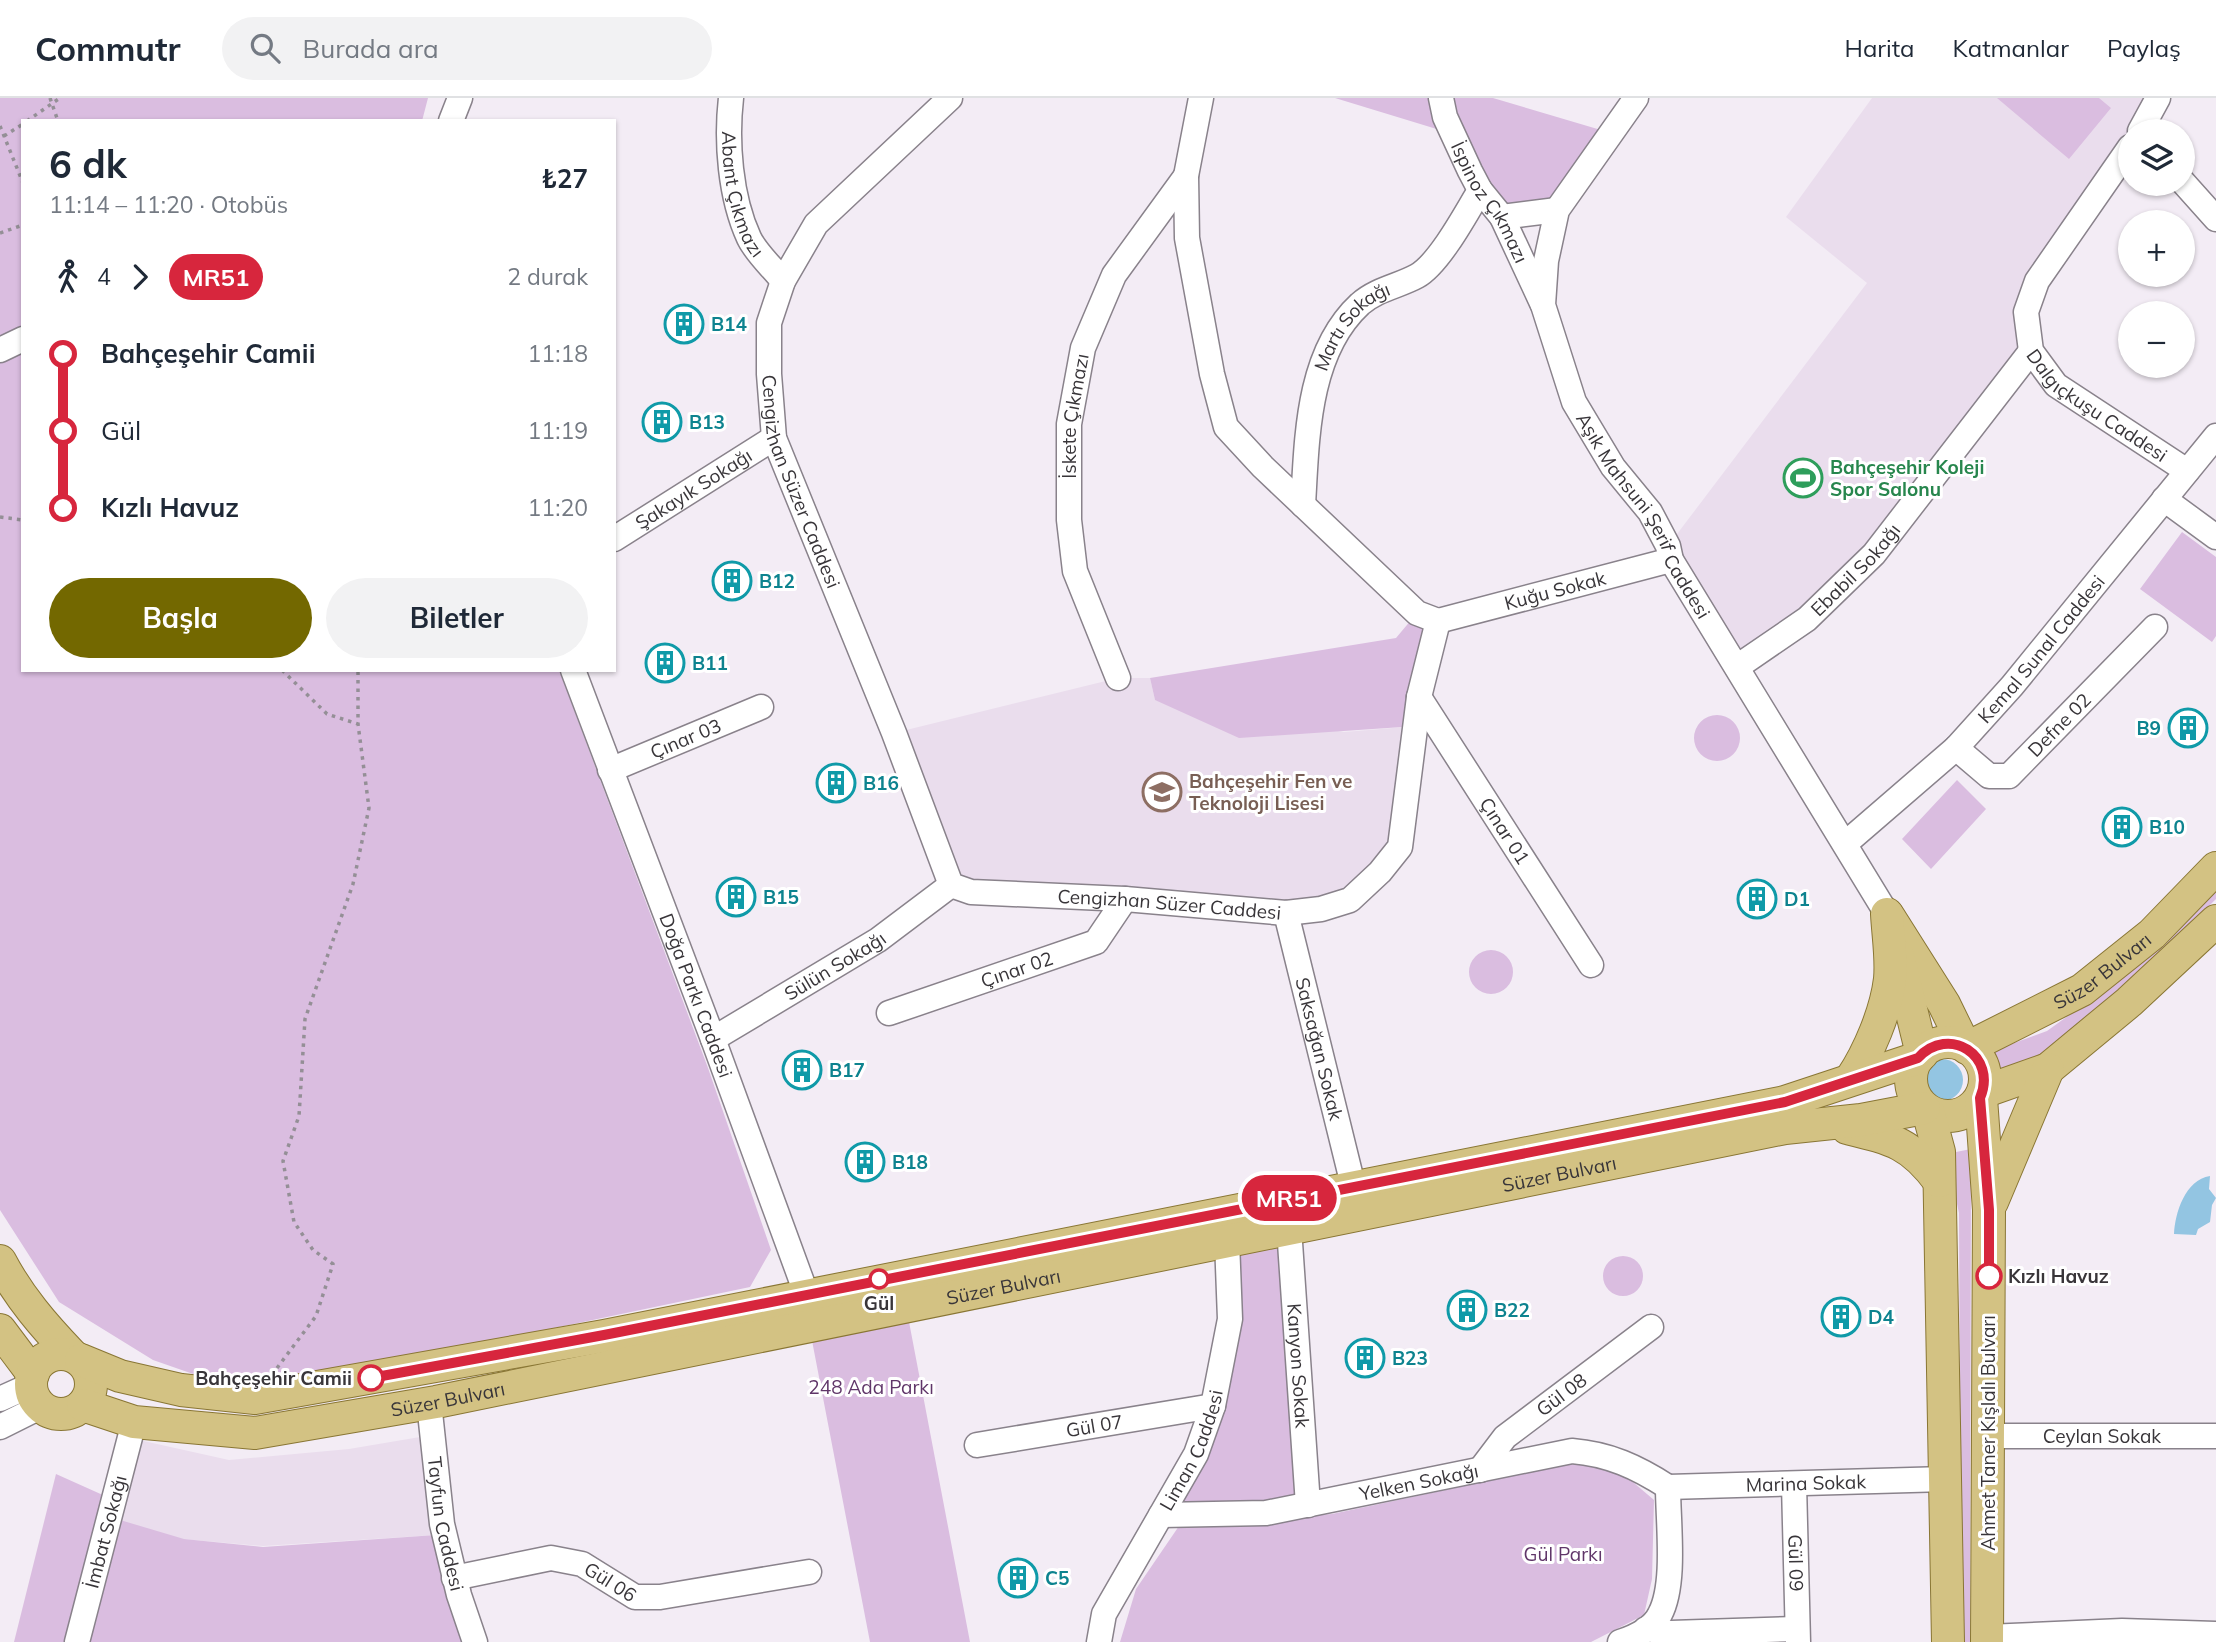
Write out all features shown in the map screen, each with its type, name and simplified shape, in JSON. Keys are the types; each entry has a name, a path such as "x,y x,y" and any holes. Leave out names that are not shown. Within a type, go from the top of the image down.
{"main road":[{"name":"Süzer Bulvarı","path":"1965,1047 2082,990 2152,934 2216,868"},
{"path":"1887,914 1944,1004 1965,1047 1984,1068 1982,1095 1967,1112 1937,1115 1926,1109"},
{"path":"1887,914 1920,1056"},
{"path":"1851,1079 1861,1063 1877,1024 1890,979 1887,914"},
{"name":"Süzer Bulvarı","path":"1982,1095 2048,1069 2129,1002 2214,926"},
{"path":"1948,1642 1939,1152 1926,1109 1912,1086 1911,1076 1920,1056 1944,1042 1965,1047"},
{"name":"Süzer Bulvarı","path":"77,1358 120,1376 181,1390 255,1398 604,1335 1353,1185 1785,1102 1920,1056"},
{"path":"1989,1210 2014,1143 2048,1069"},
{"name":"Ahmet Taner Kışlalı Bulvarı","path":"1982,1095 1989,1210 1987,1639"},
{"name":"Süzer Bulvarı","path":"83,1405 134,1422 255,1433 429,1404 1784,1128 1926,1109"},
{"path":"1829,1124 1885,1137 1920,1156 1939,1181"},
{"path":"0,1261 11,1282 42,1324 87,1368 92,1387 83,1405 65,1414 46,1412 0,1330"},
{"path":"34,1389 37,1365 53,1355 77,1358"}],"street":[{"path":"452,119 460,98"},
{"name":"Abant Çıkmazı","path":"731,98 727,137 735,188 749,239 783,281"},
{"name":"Cengizhan Süzer Caddesi","path":"950,98 817,224 783,281 769,323 769,374 775,439 894,733 951,885 971,892 1125,900 1286,913 1350,900 1380,872 1400,847 1419,697 1438,621"},
{"path":"1201,98 1186,176 1186,239 1212,374 1226,427 1303,505 1417,613 1438,621"},
{"name":"İspinoz Çıkmazı","path":"1441,98 1445,117 1480,190 1502,217 1543,305"},
{"name":"Aşık Mahsuni Şerif Caddesi","path":"1636,98 1557,210 1546,261 1543,305 1574,402 1613,467 1650,512 1668,546 1671,560 1887,914"},
{"path":"2147,119 2158,98"},
{"name":"Dalgıçkuşu Caddesi","path":"2118,164 2037,281 2026,312 2031,351 2056,385 2187,471"},
{"name":"İskete Çıkmazı","path":"1118,678 1074,571 1069,520 1069,424 1083,348 1114,275 1186,176"},
{"name":"Martı Sokağı","path":"1303,505 1307,427 1319,377 1335,334 1361,303 1389,286 1420,275 1453,236 1480,190"},
{"path":"2195,196 2216,219"},
{"path":"1502,217 1557,210"},
{"path":"0,350 21,340"},
{"name":"Ebabil Sokağı","path":"1737,667 1807,619 1874,554 2031,351"},
{"name":"Kemal Sunal Caddesi","path":"1846,843 1956,748 2012,686 2216,436"},
{"name":"Şakayık Sokağı","path":"616,538 775,439"},
{"path":"2164,499 2216,537"},
{"name":"Kuğu Sokak","path":"1438,621 1671,560"},
{"name":"Defne 02","path":"1956,748 1989,776 2009,776 2155,627"},
{"name":"Doğa Parkı Caddesi","path":"574,672 806,1293 809,1325"},
{"name":"Çınar 01","path":"1419,697 1591,965"},
{"name":"Çınar 03","path":"610,770 761,706"},
{"name":"Sülün Sokağı","path":"713,1039 878,940 951,885"},
{"name":"Çınar 02","path":"889,1013 1096,942 1125,900"},
{"name":"Saksağan Sokak","path":"1286,913 1353,1185"},
{"name":"Kanyon Sokak","path":"1289,1228 1308,1504"},
{"name":"Liman Caddesi","path":"1099,1642 1104,1614 1196,1454 1213,1406 1230,1319 1227,1241"},
{"name":"Gül 08","path":"1480,1470 1505,1437 1651,1327"},
{"path":"0,1399 34,1389"},
{"path":"0,1427 34,1389"},
{"name":"Tayfun Caddesi","path":"429,1404 442,1524 454,1578 475,1642"},
{"name":"Gül 07","path":"977,1446 1213,1406"},
{"name":"İmbat Sokağı","path":"77,1642 134,1422"},
{"name":"Ceylan Sokak","path":"1988,1436 2216,1436"},
{"name":"Yelken Sokağı","path":"1161,1515 1266,1513 1572,1451 1603,1454 1642,1471 1668,1488"},
{"name":"Marina Sokak","path":"1668,1488 1946,1479"},
{"name":"Gül 09","path":"1794,1483 1798,1636"},
{"path":"1620,1642 1637,1637 1659,1617 1668,1595 1668,1488"},
{"name":"Gül 06","path":"454,1578 551,1558 582,1564 635,1598 660,1598 809,1572"},
{"path":"1646,1629 1671,1633 1798,1636"},
{"path":"1987,1639 2122,1631 2216,1634"}],"path":[{"path":"50,98 57,119"},
{"path":"30,119 60,98"},
{"path":"4,137 21,125"},
{"path":"0,126 21,178"},
{"path":"0,233 21,226"},
{"path":"0,517 21,520"},
{"path":"284,672 327,714 358,724"},
{"path":"255,1398 316,1316 333,1264 313,1250 295,1222 283,1161 299,1115 304,1019 353,884 369,808 358,724 358,672"}],"shaded area":[{"path":"1872,98 2158,98 2146,119 2118,119 2118,164 2037,281 2031,351 1874,554 1737,667 1668,546 1867,283 1786,217"},
{"name":"Bahçeşehir Fen ve Teknoloji Lisesi","path":"1118,678 1150,678 1155,700 1344,732 1417,726 1400,847 1321,909 951,885 894,733"},
{"path":"426,1436 436,1535 263,1546 182,1539 107,1517 130,1438 229,1460 349,1449"}],"green space":[{"path":"0,98 428,98 423,119 21,119 21,672 560,672 708,1068 771,1250 750,1287 336,1374 219,1383 153,1360 59,1302 0,1210"},
{"path":"1335,98 1493,98 1611,133 1557,210 1502,217 1453,134"},
{"path":"1997,98 2099,98 2111,108 2069,159"},
{"path":"2182,532 2216,557 2216,636 2212,642 2140,589"},
{"path":"1417,613 1438,621 1417,726 1239,738 1155,700 1150,678 1396,638"},
{"path":"1717,715 1733,722 1740,738 1733,754 1717,761 1701,754 1694,738 1701,722"},
{"path":"1957,780 1986,809 1931,869 1902,839"},
{"path":"2216,884 2216,899 2110,1000 2053,1046 1992,1085 1984,1054 2047,1031 2104,990"},
{"path":"1491,950 1506,957 1513,972 1506,987 1491,994 1476,987 1469,972 1476,957"},
{"path":"1971,1149 1970,1642 1961,1642 1959,1213 1946,1154"},
{"path":"1289,1228 1308,1505 1161,1515 1213,1406 1227,1241"},
{"path":"1623,1256 1631,1257 1637,1262 1642,1268 1642,1284 1637,1290 1631,1295 1623,1296 1615,1295 1609,1290 1604,1284 1603,1276 1604,1268 1609,1262 1615,1257"},
{"name":"248 Ada Parkı","path":"906,1306 970,1642 870,1642 809,1325"},
{"name":"Gül Parkı","path":"1587,1460 1627,1477 1654,1500 1652,1579 1644,1615 1591,1642 1120,1642 1136,1589 1179,1526 1332,1514"},
{"path":"56,1474 114,1500 110,1517 184,1539 263,1547 436,1535 465,1642 14,1642"}],"water":[{"path":"1942,1059 1957,1065 1963,1080 1957,1095 1942,1101 1927,1095 1921,1080 1927,1065"},
{"path":"2210,1176 2209,1189 2216,1198 2212,1205 2210,1222 2198,1229 2196,1235 2174,1234 2183,1199 2194,1184"}],"bus line":[{"name":"MR51","path":"371,1378 604,1335 806,1293 1785,1102 1918,1058 1925,1050 1944,1042 1964,1045 1973,1051 1984,1068 1984,1088 1980,1098 1989,1210 1989,1276"}],"place":[{"name":"B14","path":"684,324"},
{"name":"B13","path":"662,422"},
{"name":"Bahçeşehir Koleji Spor Salonu","path":"1803,478"},
{"name":"B12","path":"732,581"},
{"name":"B11","path":"665,663"},
{"name":"B9","path":"2188,728"},
{"name":"B16","path":"836,783"},
{"name":"Bahçeşehir Fen ve Teknoloji Lisesi","path":"1162,792"},
{"name":"B10","path":"2122,827"},
{"name":"B15","path":"736,897"},
{"name":"D1","path":"1757,899"},
{"name":"B17","path":"802,1070"},
{"name":"B18","path":"865,1162"},
{"name":"Kızlı Havuz","path":"1989,1276"},
{"name":"Gül","path":"879,1279"},
{"name":"B22","path":"1467,1310"},
{"name":"D4","path":"1841,1317"},
{"name":"B23","path":"1365,1358"},
{"name":"Bahçeşehir Camii","path":"371,1378"},
{"name":"C5","path":"1018,1578"}]}
